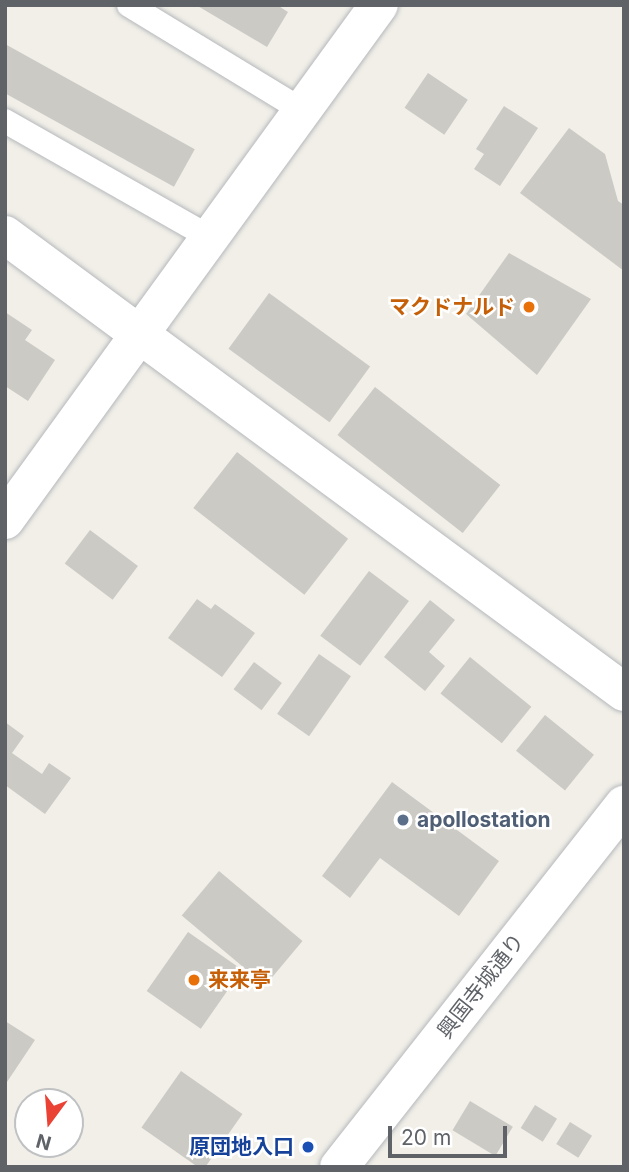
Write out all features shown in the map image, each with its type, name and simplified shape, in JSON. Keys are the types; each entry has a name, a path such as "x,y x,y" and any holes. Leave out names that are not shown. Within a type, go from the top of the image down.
{"street":[{"path":"5,520 379,5"},
{"path":"5,235 624,692"},
{"name":"興国寺城通り","path":"339,1167 624,805"}],"lane":[{"path":"128,5 302,110"},
{"path":"5,121 209,237"}],"building":[{"path":"196,5 277,5 288,12 267,47"},
{"path":"5,44 195,149 174,187 5,93"},
{"path":"428,73 468,100 444,135 405,108"},
{"path":"504,106 538,128 500,186 474,169 484,154 476,149"},
{"path":"569,128 605,154 618,201 624,205 624,271 520,193"},
{"name":"マクドナルド","path":"509,253 591,299 537,375 466,314"},
{"path":"269,293 370,366 330,422 228,349"},
{"path":"5,312 32,330 25,340 55,360 28,401 5,386"},
{"path":"375,387 500,485 463,533 337,435"},
{"path":"237,452 348,539 304,595 193,508"},
{"path":"90,530 138,566 113,600 65,564"},
{"path":"369,571 409,601 360,666 320,636"},
{"path":"197,599 211,609 215,604 255,633 222,677 168,638"},
{"path":"430,600 455,620 429,652 445,666 425,691 384,657"},
{"path":"319,654 351,676 309,736 277,714"},
{"path":"470,657 531,707 502,743 440,694"},
{"path":"254,662 282,683 261,710 234,689"},
{"path":"545,715 594,755 565,790 516,751"},
{"path":"5,722 24,736 12,753 42,774 49,763 71,778 45,814 5,785"},
{"name":"apollostation","path":"392,782 499,861 459,916 380,858 350,898 322,876"},
{"path":"219,871 302,941 265,985 182,915"},
{"name":"来来亭","path":"188,932 242,970 201,1029 147,991"},
{"path":"5,1021 35,1040 5,1085"},
{"path":"181,1071 242,1114 205,1167 198,1167 141,1128"},
{"path":"470,1101 513,1127 495,1156 452,1130"},
{"path":"535,1105 557,1119 543,1142 521,1128"},
{"path":"570,1122 592,1136 578,1158 556,1144"}],"place":[{"name":"マクドナルド","path":"529,307"},
{"name":"apollostation","path":"403,820"},
{"name":"来来亭","path":"194,980"},
{"name":"原団地入口","path":"308,1147"}]}
